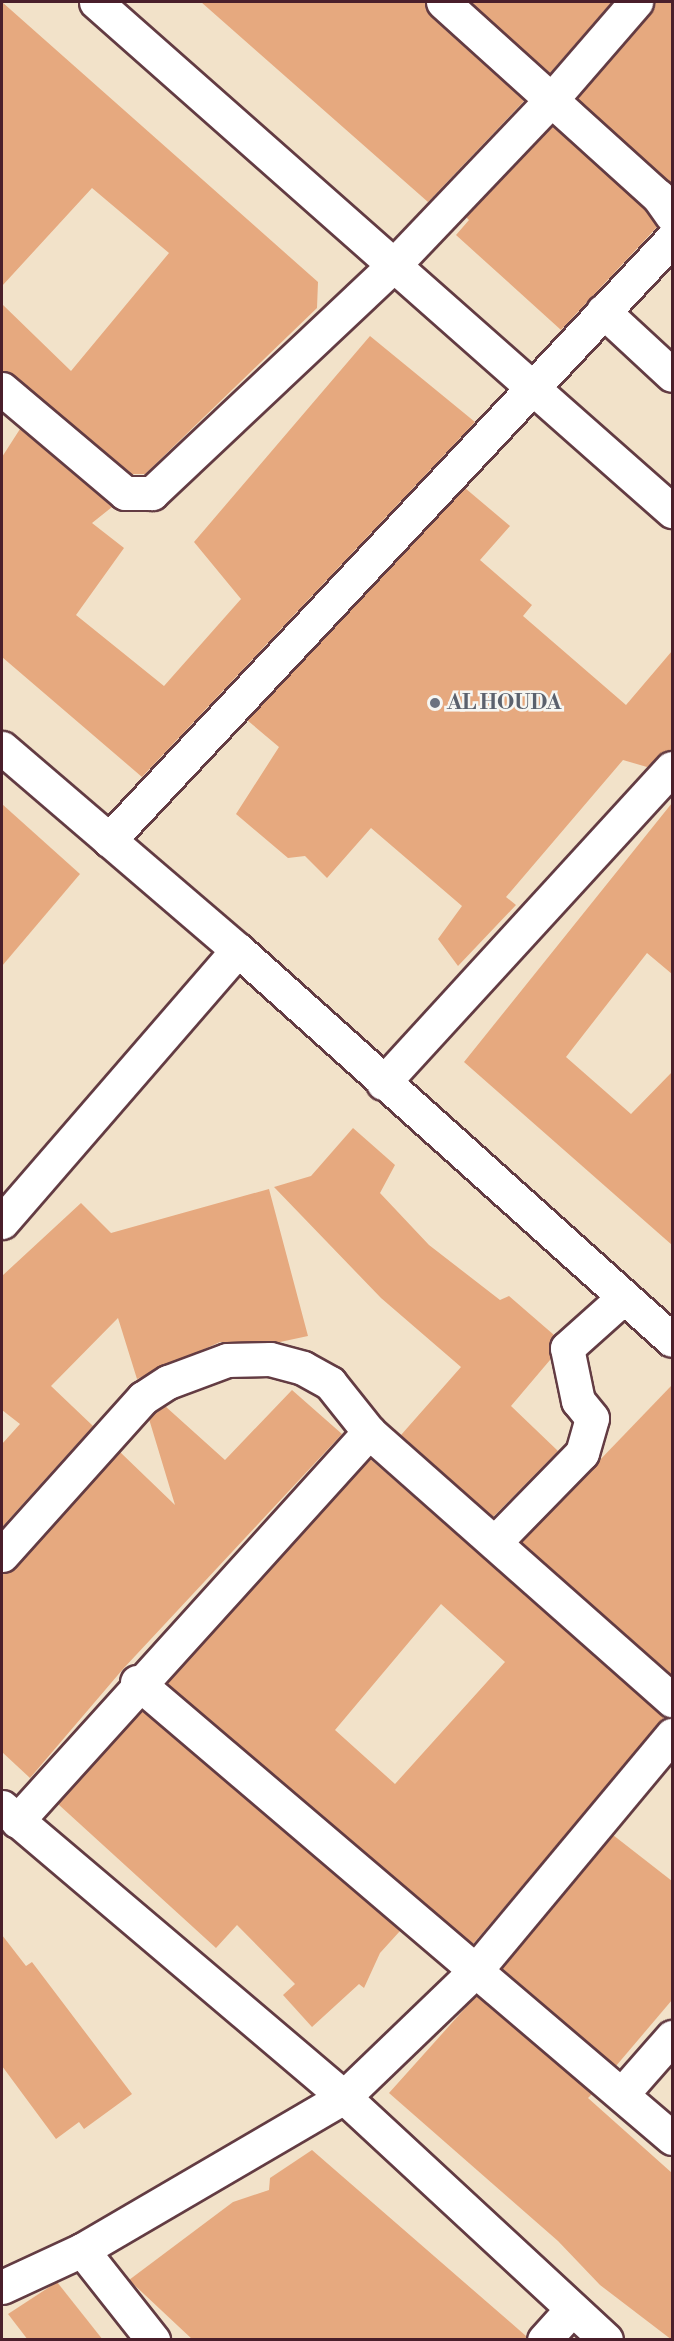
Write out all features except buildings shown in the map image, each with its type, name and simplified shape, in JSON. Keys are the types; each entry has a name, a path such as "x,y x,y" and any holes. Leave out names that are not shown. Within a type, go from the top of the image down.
{"street":[{"path":"96,2 392,267 672,511"},
{"path":"443,2 551,100 672,216"},
{"path":"2,390 125,493 142,497 392,267 551,100 636,2"},
{"path":"109,840 672,239"},
{"path":"603,311 672,375"},
{"path":"2,748 238,950 383,1083 672,1340"},
{"path":"383,1083 672,768"},
{"path":"2,1222 238,950"},
{"path":"496,1541 582,1453 592,1418 578,1401 567,1348 623,1298"},
{"path":"2,1555 143,1398 168,1382 227,1360 270,1359 303,1368 330,1383 369,1432 496,1541 672,1700"},
{"path":"369,1432 137,1682 9,1814 344,2097 571,2310 606,2340"},
{"path":"137,1682 672,2138"},
{"path":"2,2287 82,2250 344,2097 476,1970 672,1735"},
{"path":"622,2094 672,2037"},
{"path":"82,2250 153,2340"},
{"path":"544,2340 571,2310"}],"place":[{"name":"AL HOUDA","path":"435,703"}]}
